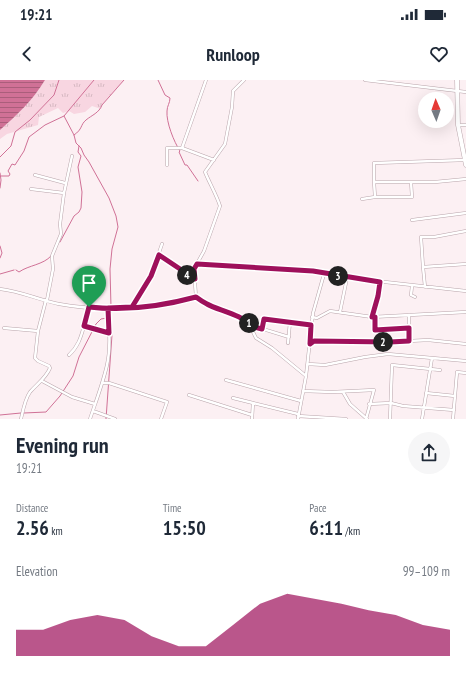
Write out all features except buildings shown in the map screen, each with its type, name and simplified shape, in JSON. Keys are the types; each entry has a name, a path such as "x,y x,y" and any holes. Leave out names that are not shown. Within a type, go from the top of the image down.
{"main road":[{"path":"456,80 458,125 464,145 466,165"}],"street":[{"path":"180,148 206,80"},
{"path":"196,297 194,269 204,251 220,206 205,172 222,149 227,135 233,91 244,80"},
{"path":"365,80 466,92"},
{"path":"458,125 466,125"},
{"path":"167,165 168,148 180,148 214,160"},
{"path":"22,419 25,403 30,392 42,380 50,368 35,358 38,332 53,269 52,256 61,234 60,224 65,183 72,156"},
{"path":"375,197 374,163 465,158"},
{"path":"34,175 65,183"},
{"path":"374,182 435,182 466,179"},
{"path":"362,199 375,197 412,197 411,182"},
{"path":"31,189 64,193"},
{"path":"412,220 466,213"},
{"path":"425,287 421,237 434,237 466,231"},
{"path":"132,307 151,276 162,244"},
{"path":"159,255 195,279"},
{"path":"197,264 313,271 347,278 466,291"},
{"path":"423,267 466,264"},
{"path":"298,417 308,364 312,317 324,274"},
{"path":"340,312 347,278"},
{"path":"380,282 373,317 375,330 409,328"},
{"path":"412,286 411,295 415,297"},
{"path":"0,289 70,306 108,308 167,304 196,297 207,304 233,314 248,322 256,338 272,348 306,376"},
{"path":"69,355 78,345 89,307"},
{"path":"90,419 107,364 109,333 108,308"},
{"path":"312,317 317,318 330,311 373,317 466,312"},
{"path":"409,315 409,341"},
{"path":"262,329 264,319 311,325"},
{"path":"288,343 290,322"},
{"path":"84,326 109,333"},
{"path":"250,326 289,337"},
{"path":"4,328 38,332"},
{"path":"310,344 314,341 441,341 466,344"},
{"path":"308,364 324,365 388,354 466,361"},
{"path":"422,419 432,358"},
{"path":"390,419 392,365 440,370"},
{"path":"453,419 457,372 466,373"},
{"path":"42,380 72,397 95,404"},
{"path":"226,380 301,401"},
{"path":"102,383 109,383 167,402 161,419"},
{"path":"303,391 343,392 374,390 366,419 350,404 343,392"},
{"path":"426,393 455,396"},
{"path":"189,394 252,415"},
{"path":"233,398 298,417 346,419"},
{"path":"252,419 253,403"},
{"path":"370,404 391,403 402,406 454,410"},
{"path":"93,411 115,419"}],"green space":[{"path":"45,80 124,80 102,105 101,109 92,106 85,112 74,114 69,111 63,113 58,108 39,117 38,125 7,134 0,139 0,130 24,107"}],"shaded area":[{"path":"0,80 45,80 24,107 0,130"}],"waterway":[{"path":"0,157 11,146 15,132 30,120 54,95 59,80"},
{"path":"94,80 64,116 74,135 76,143 81,148 109,198 116,216 118,227 112,249 110,269 111,307"},
{"path":"74,135 79,131 84,122 99,110 124,80"},
{"path":"158,80 165,95 170,98 167,116 173,137 185,165 187,165 198,181"},
{"path":"1,176 9,176 10,174 8,171 12,164 15,165 24,151 29,137 45,125 64,116"},
{"path":"60,242 74,216 81,208 82,192 78,167 81,156 78,152 79,146"},
{"path":"0,173 0,188"},
{"path":"0,246 2,253 0,258"},
{"path":"16,270 19,272 44,261 51,256"},
{"path":"0,274 14,270"},
{"path":"106,419 112,335 111,310"},
{"path":"24,413 46,412 60,396 73,376 79,357 96,324 101,319 107,318"},
{"path":"0,415 21,413"}],"route":[{"path":"89,307 88,316 84,326 109,333 108,308 111,308 132,307 151,276 159,255 195,279 194,269 197,264 313,271 380,282 372,317 375,317 374,328 375,330 409,328 409,341 314,341 310,344 311,325 264,319 262,329 250,326 248,322 233,314 207,304 196,297 179,302 147,306 135,307 111,308 89,307"}]}
